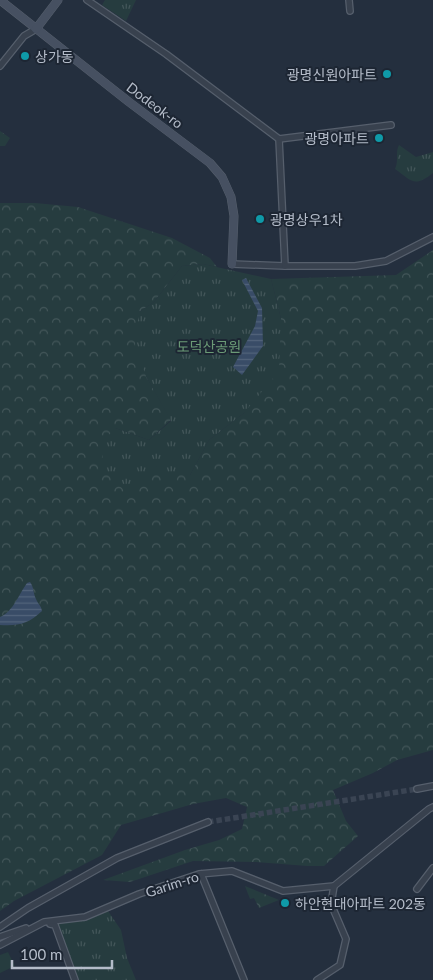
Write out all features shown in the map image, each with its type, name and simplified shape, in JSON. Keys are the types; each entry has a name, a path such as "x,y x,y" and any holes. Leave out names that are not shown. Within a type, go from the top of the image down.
{"street":[{"name":"Dodeok-ro","path":"0,0 210,163 222,177 231,197 234,216 232,264"},
{"path":"0,66 24,36 36,29 58,0"},
{"path":"87,0 166,54 279,139 391,124"},
{"path":"349,0 350,11"},
{"path":"279,139 285,266"},
{"path":"232,264 355,266 386,261 433,238"},
{"path":"417,789 433,786"},
{"path":"317,980 340,965 346,939 331,904 334,886 429,808 433,807"},
{"path":"0,927 28,908 117,858 208,822"},
{"path":"417,889 433,868"},
{"name":"Garim-ro","path":"44,922 85,917 140,894 201,874 232,871 283,890 334,886"},
{"path":"201,874 244,980"},
{"path":"0,945 44,922"},
{"path":"0,937 44,922 55,925 75,980"}],"green space":[{"path":"105,0 136,0 126,21 102,5"},
{"path":"0,131 10,138 5,146 0,146"},
{"path":"399,145 416,157 433,152 433,173 427,178 413,181 395,169"},
{"path":"0,203 35,203 78,207 172,238 210,258 217,267 203,264 182,266 154,302 139,312 146,376 171,420 149,440 115,428 156,466 190,475 209,440 244,413 281,319 271,279 396,275 433,250 433,750 397,760 373,773 333,790 346,821 358,836 324,866 193,861 130,882 103,880 185,850 219,840 242,829 247,807 226,798 193,804 121,825 102,855 14,901 0,911"},
{"name":"도덕산공원","path":"203,264 271,279 281,319 279,371 244,413 209,440 190,475 163,474 156,466 126,490 104,470 101,444 115,428 149,440 171,421 146,376 135,345 139,312 154,302 182,266"},
{"path":"245,886 279,900 259,908 254,898 250,899"},
{"path":"106,908 121,930 127,958 136,980 75,980 55,925 85,917"},
{"path":"8,952 15,966 0,973 0,955"}],"water":[{"path":"246,278 262,308 263,346 242,375 233,367 255,326 258,311 242,280"},
{"path":"30,582 42,611 23,623 0,625 0,617 9,611 27,583"}],"tunnel":[{"path":"208,822 417,789"}],"place":[{"name":"상가동","path":"25,56"},
{"name":"광명신원아파트","path":"387,74"},
{"name":"광명아파트","path":"379,138"},
{"name":"광명상우1차","path":"260,219"},
{"name":"하안현대아파트 202동","path":"285,903"}]}
